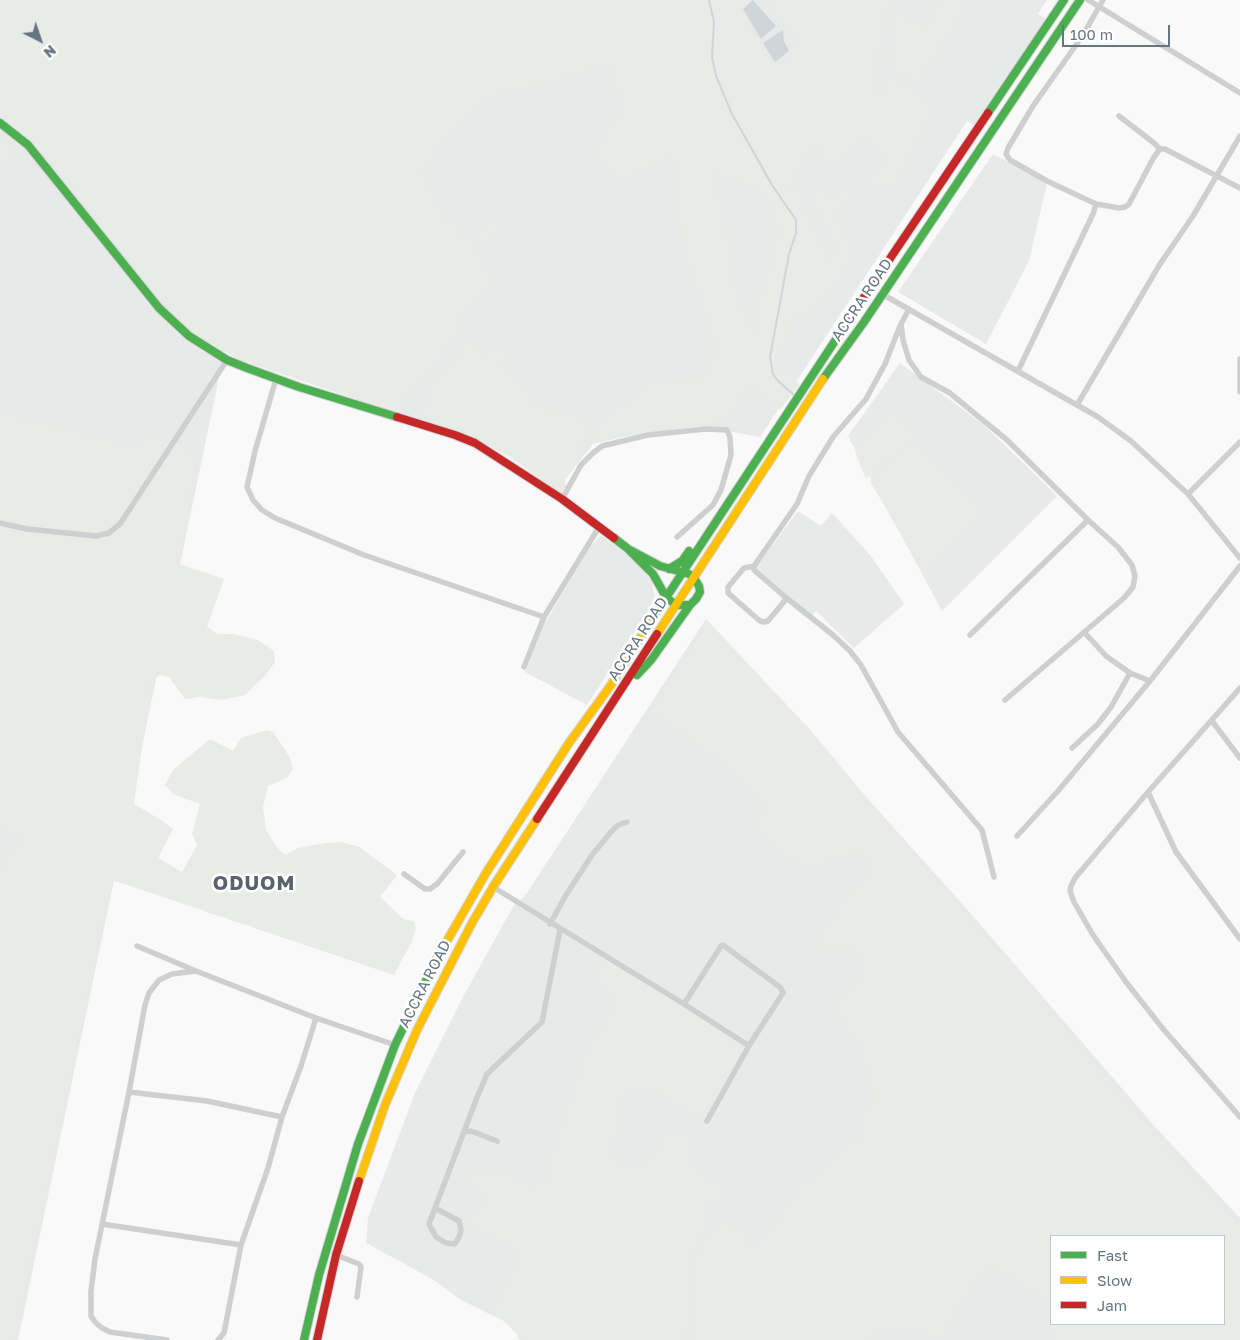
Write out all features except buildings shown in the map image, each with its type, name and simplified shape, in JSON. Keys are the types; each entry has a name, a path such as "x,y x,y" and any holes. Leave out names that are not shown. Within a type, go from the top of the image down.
{"main road":[{"name":"ACCRA ROAD","path":"304,1340 333,1222 358,1144 395,1045 430,969 463,909 569,743 611,685 666,597 804,386 1064,0"},
{"name":"ACCRA ROAD","path":"317,1340 336,1254 359,1181 396,1078 421,1022 472,923 493,887 807,404 1080,0"},
{"path":"0,123 28,145 159,308 189,336 227,360 276,379 455,435 487,450 562,498 630,550 657,579 666,597 676,605 684,606 690,604"},
{"path":"669,569 682,561 716,513 728,504"},
{"path":"618,696 651,660 700,592 700,586 694,578 669,569 630,550"}],"street":[{"path":"1088,0 1240,93"},
{"path":"1104,0 1083,35 1033,106 1006,154 1010,160 1047,181 1096,204 1119,208 1129,204 1160,149"},
{"path":"1119,116 1154,142 1160,149 1165,149 1240,188"},
{"path":"1077,405 1160,264 1193,216 1240,136"},
{"path":"1018,371 1093,214 1096,204"},
{"path":"882,294 1098,417 1131,441 1188,494 1240,558"},
{"path":"787,598 768,621 764,622 760,621 728,593 728,587 744,568 754,566 797,504 809,476 833,436 866,399 885,364 909,309"},
{"path":"901,324 903,340 909,360 922,377 950,392 1006,439 1118,547 1132,565 1135,576 1133,588 1124,598 1005,700"},
{"path":"1240,359 1240,392"},
{"path":"0,523 27,529 96,536 109,534 120,524 227,360"},
{"path":"276,379 255,451 247,487 253,500 262,510 276,518 364,555 544,617"},
{"path":"562,498 581,465 602,446 648,435 705,429 727,430 730,437 731,455 721,490 713,505 677,537"},
{"path":"1188,494 1240,442"},
{"path":"970,635 1088,520"},
{"path":"524,667 544,617 599,527"},
{"path":"754,566 754,570 833,634 861,665 898,732 982,830 994,877"},
{"path":"1017,836 1058,791 1150,681 1240,566"},
{"path":"1084,632 1106,656 1130,673 1150,681"},
{"path":"1072,748 1082,741 1106,713 1130,673"},
{"path":"1240,688 1148,792 1070,886 1071,895 1093,935 1126,982 1164,1030 1240,1117"},
{"path":"1212,720 1240,758"},
{"path":"1148,792 1176,852 1240,939"},
{"path":"550,924 592,855 611,832 627,822"},
{"path":"404,874 425,890 430,889 437,884 463,852"},
{"path":"493,887 746,1044 750,1044"},
{"path":"435,1208 459,1221 461,1230 455,1244 446,1243 436,1237 429,1224 435,1208 464,1132 487,1074 542,1022 560,930"},
{"path":"137,946 316,1018 395,1045"},
{"path":"684,1004 721,946 726,946 781,988 783,993 750,1044 707,1121"},
{"path":"167,1340 110,1332 95,1322 91,1316 91,1291 95,1259 145,1005 149,993 154,986 165,977 172,974 196,971"},
{"path":"222,1340 241,1245 316,1018"},
{"path":"129,1092 207,1101 282,1117"},
{"path":"464,1132 471,1131 497,1141"},
{"path":"102,1224 241,1245"},
{"path":"336,1254 359,1264 361,1267 357,1297"},
{"path":"218,1340 224,1333"}],"shaded area":[{"path":"0,0 1047,0 1038,14 1047,20 977,127 967,121 760,437 699,426 628,436 593,444 566,478 460,429 387,411 225,349 18,1340 0,1340"},
{"path":"0,0 749,0 739,9 775,66 794,59 791,49 800,43 769,4 763,0 889,0 877,60 877,97 893,75 932,109 924,131 894,188 882,182 840,206 836,213 847,237 851,262 807,318 796,318 788,327 788,338 773,367 800,384 780,410 750,384 726,421 610,437 600,442 595,438 597,428 649,382 697,379 712,372 715,344 689,261 678,210 678,182 671,156 627,180 612,173 599,159 596,146 620,114 621,95 608,62 545,84 497,93 459,124 419,172 444,222 453,224 465,240 520,206 523,206 473,250 483,262 480,265 490,277 488,290 461,314 459,332 420,382 403,398 397,413 238,359 208,342 170,310 52,162 0,114","holes":["866,137 876,147 885,163 869,179 873,184 850,198 846,190 831,195 818,192 815,194 815,208 819,217 841,252 829,261 806,217 806,200 794,190 785,191 811,150 817,145 832,168 852,144","715,173 759,188 772,208 778,230 775,253 763,283 758,310 760,326 754,337 734,284"]},
{"path":"753,0 776,26 761,39 743,9"},
{"path":"943,0 970,0 916,85 896,70 889,60 897,14 925,27"},
{"path":"783,30 784,41 789,51 775,62 763,43"},
{"path":"0,138 17,148 0,176"},
{"path":"993,154 1047,183 1029,261 986,344 898,292"},
{"path":"468,342 479,347 485,356 500,343 509,354 500,362 540,409 542,408 546,412 562,410 584,421 587,431 581,450 582,457 565,480 566,488 561,494 507,455 468,436 425,422 427,416 420,414 423,405 430,407 433,396 427,393"},
{"path":"900,363 984,425 1057,496 942,611 848,436"},
{"path":"891,409 914,437 866,479 855,452"},
{"path":"0,412 134,448 147,435 197,455 179,564 224,579 207,627 218,634 235,634 258,640 274,651 275,662 265,676 245,695 221,700 200,697 185,699 169,677 160,675 151,682 134,804 173,829 158,858 182,872 197,845 192,834 200,804 173,794 165,785 173,770 210,739 233,751 241,738 267,730 273,732 289,756 293,769 287,778 268,786 263,807 266,830 276,846 285,855 298,848 325,843 342,842 359,847 397,875 380,897 403,919 414,921 416,929 412,941 394,975 112,880 14,1340 0,1340 0,874 20,839 0,827"},
{"path":"916,441 984,513 924,574 870,481"},
{"path":"798,511 821,526 832,513 871,556 904,604 854,648 816,611 812,615 755,568"},
{"path":"601,535 638,563 652,582 655,596 650,608 587,705 525,672 545,623 589,548"},
{"path":"706,619 965,907 1158,1130 1240,1218 1240,1333 1228,1340 520,1340 517,1338 520,1329 461,1300 434,1280 366,1243 368,1218 415,1093 465,993 514,905 525,896"},
{"path":"709,622 813,733 907,846 1034,990 1114,1090 1240,1227 1240,1340 1053,1340 1046,1307 1037,1294 1012,1278 987,1267 965,1297 943,1335 935,1339 917,1330 901,1327 873,1334 868,1340 689,1340 697,1308 696,1253 710,1229 728,1222 746,1237 753,1250 767,1237 800,1184 809,1183 838,1151 863,1136 858,1110 877,1103 859,1046 837,1015 836,1000 860,976 865,961 851,950 813,950 824,928 851,893 873,875 861,851 807,869 785,857 750,823 766,806 725,763 651,713"},
{"path":"603,960 649,985 734,1039 740,1053 715,1102 694,1119 658,1090 633,1089 620,1104 617,1118 619,1127 609,1154 621,1164 641,1167 674,1127 689,1139 688,1164 706,1177 721,1183 722,1192 716,1203 711,1199 704,1205 703,1214 708,1223 692,1252 692,1319 684,1340 523,1340 495,1312 499,1298 520,1257 511,1244 476,1229 472,1221 485,1196 458,1175 497,1168 526,1186 542,1185 550,1171 546,1163 553,1154 587,1052 613,1013 609,1001 610,993 598,980 598,968"}],"waterway":[{"path":"709,0 714,22 712,57 716,76 732,114 772,185 796,220 796,233 789,254 770,357 773,374 794,395"}],"traffic: fast":[{"path":"988,113 1064,0"},
{"path":"823,379 864,322 1080,0"},
{"path":"0,123 28,145 159,308 189,336 227,360 247,368 299,387 397,417"},
{"path":"650,622 850,318"},
{"path":"614,538 653,574 666,597 676,605 690,605 696,599 700,592 699,586 689,574 660,566 630,550"},
{"path":"669,569 682,561 689,551"},
{"path":"637,675 651,660 690,605"},
{"path":"304,1340 319,1275 358,1144 395,1045 436,960"}],"traffic: slow":[{"path":"657,634 823,379"},
{"path":"436,960 486,873 569,743 611,685 650,622"},
{"path":"359,1181 385,1105 417,1030 472,923 537,819"}],"traffic: jam":[{"path":"850,318 988,113"},
{"path":"397,417 475,443 562,499 614,538"},
{"path":"537,819 657,634"},
{"path":"317,1340 336,1255 359,1181"}],"district":[{"name":"ODUOM","path":"254,884"}]}
